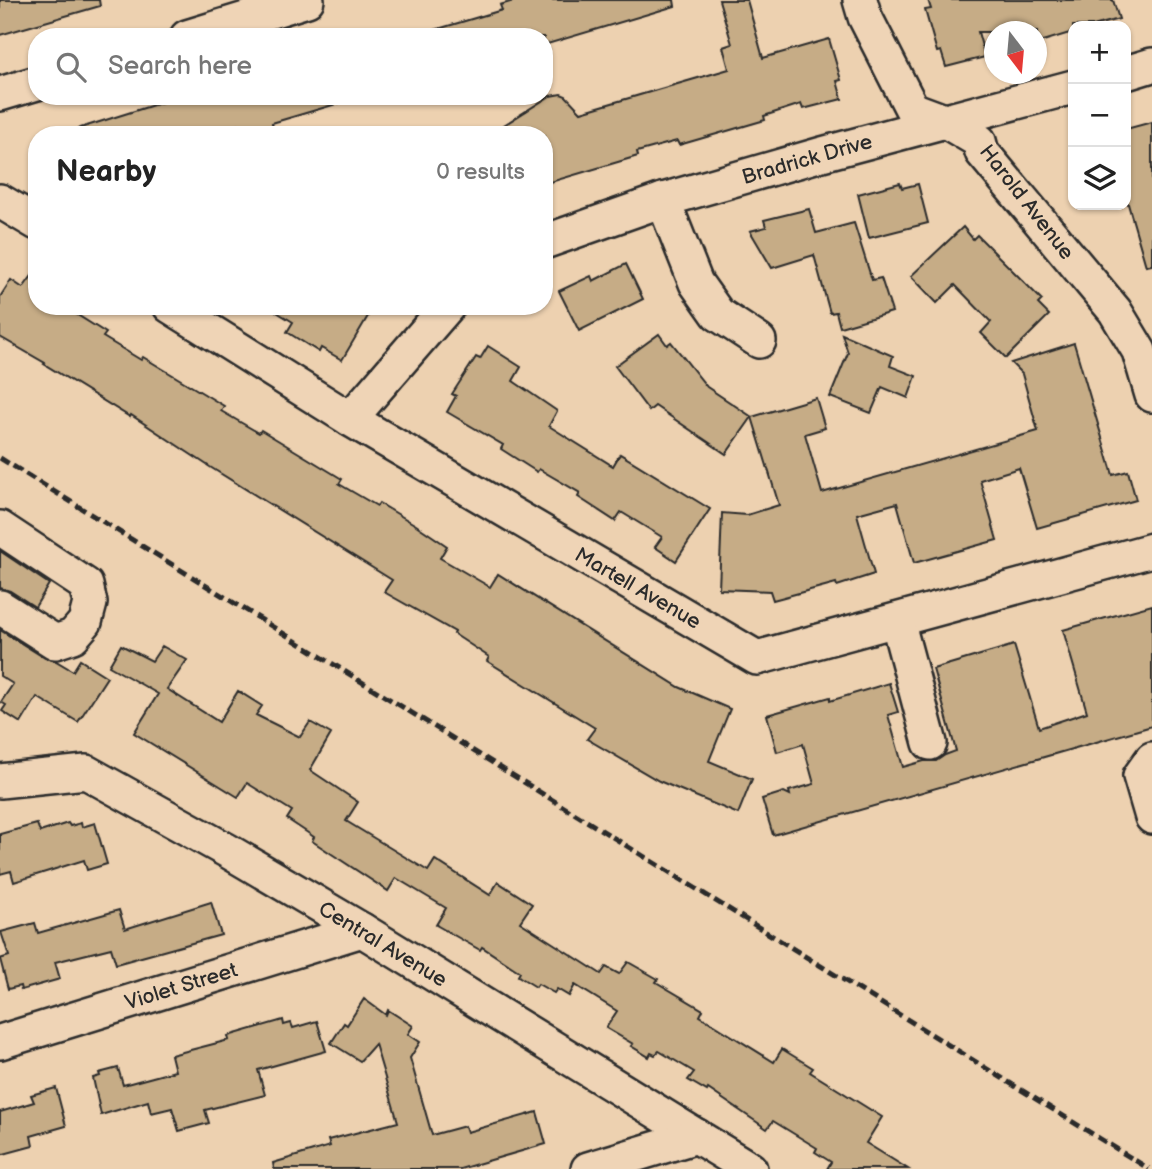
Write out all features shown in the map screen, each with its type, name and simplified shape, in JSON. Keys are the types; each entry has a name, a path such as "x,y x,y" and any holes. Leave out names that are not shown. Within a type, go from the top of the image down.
{"street":[{"path":"216,28 307,0"},
{"name":"Harold Avenue","path":"860,0 865,17 912,109 947,121 979,141 982,152 1115,311 1139,351 1152,394"},
{"path":"1131,71 1152,65"},
{"path":"0,94 28,86"},
{"name":"Bradrick Drive","path":"553,239 663,200 1068,88"},
{"path":"663,200 696,283 718,314 759,341"},
{"path":"0,201 28,218"},
{"name":"Martell Avenue","path":"184,315 350,419 757,658 1152,550"},
{"path":"350,419 440,315"},
{"path":"0,528 86,585 90,603 85,622 73,636 55,642 0,607"},
{"path":"897,620 930,743"},
{"path":"1152,759 1140,776 1152,817"},
{"name":"Central Avenue","path":"0,781 86,772 362,930 750,1169"},
{"name":"Violet Street","path":"0,1042 362,930"},
{"path":"588,1169 697,1136"}],"building":[{"path":"0,0 99,0 100,6 0,35"},
{"path":"517,0 674,0 675,6 553,42 553,28 441,28 502,10 500,5"},
{"path":"719,0 747,0 763,58 829,39 841,80 837,81 842,99 803,109 801,104 764,116 765,120 679,145 677,141 637,152 638,156 553,181 553,126 502,126 536,105 553,105 553,95 566,96 581,112 729,69 723,47 732,44"},
{"path":"928,0 1113,0 1119,19 1068,21 1068,34 1047,40 1047,21 984,21 984,32 978,32 984,57 946,67 941,51 937,52 925,10 931,9"},
{"path":"153,105 333,105 272,123 273,126 87,126"},
{"path":"1152,122 1152,265 1146,266 1130,210 1131,128"},
{"path":"900,183 902,188 918,184 928,223 869,238 858,194"},
{"path":"809,209 816,233 854,223 872,280 881,278 892,312 840,327 836,312 830,313 814,255 772,268 750,231 766,227 764,220"},
{"path":"963,227 973,239 977,235 1042,300 1038,304 1049,315 1006,358 981,333 991,322 955,285 937,303 911,276"},
{"path":"626,264 643,299 579,331 559,291 591,276 593,281"},
{"path":"11,280 23,288 28,281 28,315 77,315 106,333 103,337 141,360 143,357 224,406 221,411 259,433 261,430 342,479 339,484 416,525 447,546 440,558 490,587 498,574 679,687 730,709 709,761 752,779 738,814 659,781 587,739 595,728 487,661 489,657 454,634 455,632 384,592 392,580 131,415 130,417 0,337 0,297"},
{"path":"282,315 369,315 342,360 321,348 319,352 287,332 293,322"},
{"path":"659,334 667,345 671,342 707,387 752,417 726,454 655,406 649,411 615,366"},
{"path":"842,334 893,356 890,366 916,376 908,398 882,387 871,413 830,397 848,353"},
{"path":"1074,343 1113,475 1128,471 1136,500 1037,528 1019,468 980,480 997,540 914,563 897,503 857,514 874,574 837,586 836,583 773,600 770,591 719,589 722,513 747,515 779,505 752,417 816,398 825,428 805,434 822,493 1038,431 1022,374 1011,363"},
{"path":"488,346 521,367 513,381 557,411 549,426 613,466 620,454 710,509 676,561 655,547 662,537 621,512 615,521 578,497 580,493 539,469 537,472 501,449 503,445 447,412 456,396 452,394 476,357 480,359"},
{"path":"0,551 49,584 35,607 10,591 0,588"},
{"path":"1152,605 1152,726 773,835 762,799 784,792 790,795 789,791 814,784 803,744 777,752 767,715 830,697 830,701 889,683 898,712 888,715 903,767 924,761 936,761 956,751 933,669 1014,645 1039,728 1087,712 1063,630"},
{"path":"0,630 45,658 73,671 80,660 107,677 78,722 37,697 21,723 2,711 6,705 1,702 13,684 0,676"},
{"path":"121,645 152,661 162,646 187,660 167,689 219,722 238,691 262,706 256,715 300,737 310,722 331,734 310,770 358,802 346,821 428,871 435,860 490,895 498,882 532,904 520,922 601,974 606,967 619,974 628,962 703,1010 700,1016 774,1062 782,1049 813,1068 810,1072 882,1117 866,1143 908,1169 827,1169 831,1162 815,1152 817,1148 773,1121 767,1129 708,1089 707,1091 688,1080 694,1072 659,1051 655,1055 651,1053 649,1057 606,1028 617,1011 575,985 569,996 557,989 554,993 538,984 536,987 518,976 520,972 482,947 480,950 436,925 446,908 396,878 388,891 312,841 314,837 287,819 292,811 247,783 238,797 134,733 158,694 109,666"},
{"path":"68,823 70,826 81,823 82,827 95,823 107,864 87,870 84,860 14,882 11,871 0,874 0,834 37,824 40,832"},
{"path":"211,902 221,935 116,964 111,948 55,962 60,979 21,990 20,986 8,989 0,959 9,956 1,932 35,923 38,933 119,910 125,929"},
{"path":"364,999 386,1015 388,1010 413,1026 408,1034 420,1042 410,1058 432,1135 465,1126 467,1132 537,1112 546,1144 460,1169 274,1169 273,1163 330,1146 328,1140 398,1122 375,1044 360,1061 331,1043"},
{"path":"283,1020 284,1025 291,1023 293,1028 317,1021 326,1051 258,1070 265,1095 205,1110 209,1123 179,1131 172,1108 151,1113 148,1101 101,1115 93,1078 100,1076 99,1073 118,1068 123,1085 175,1071 171,1055 229,1040 228,1036"},
{"path":"56,1088 66,1126 31,1136 33,1146 0,1155 0,1112 34,1102 31,1095"}],"railway":[{"path":"0,458 1149,1169"}]}
